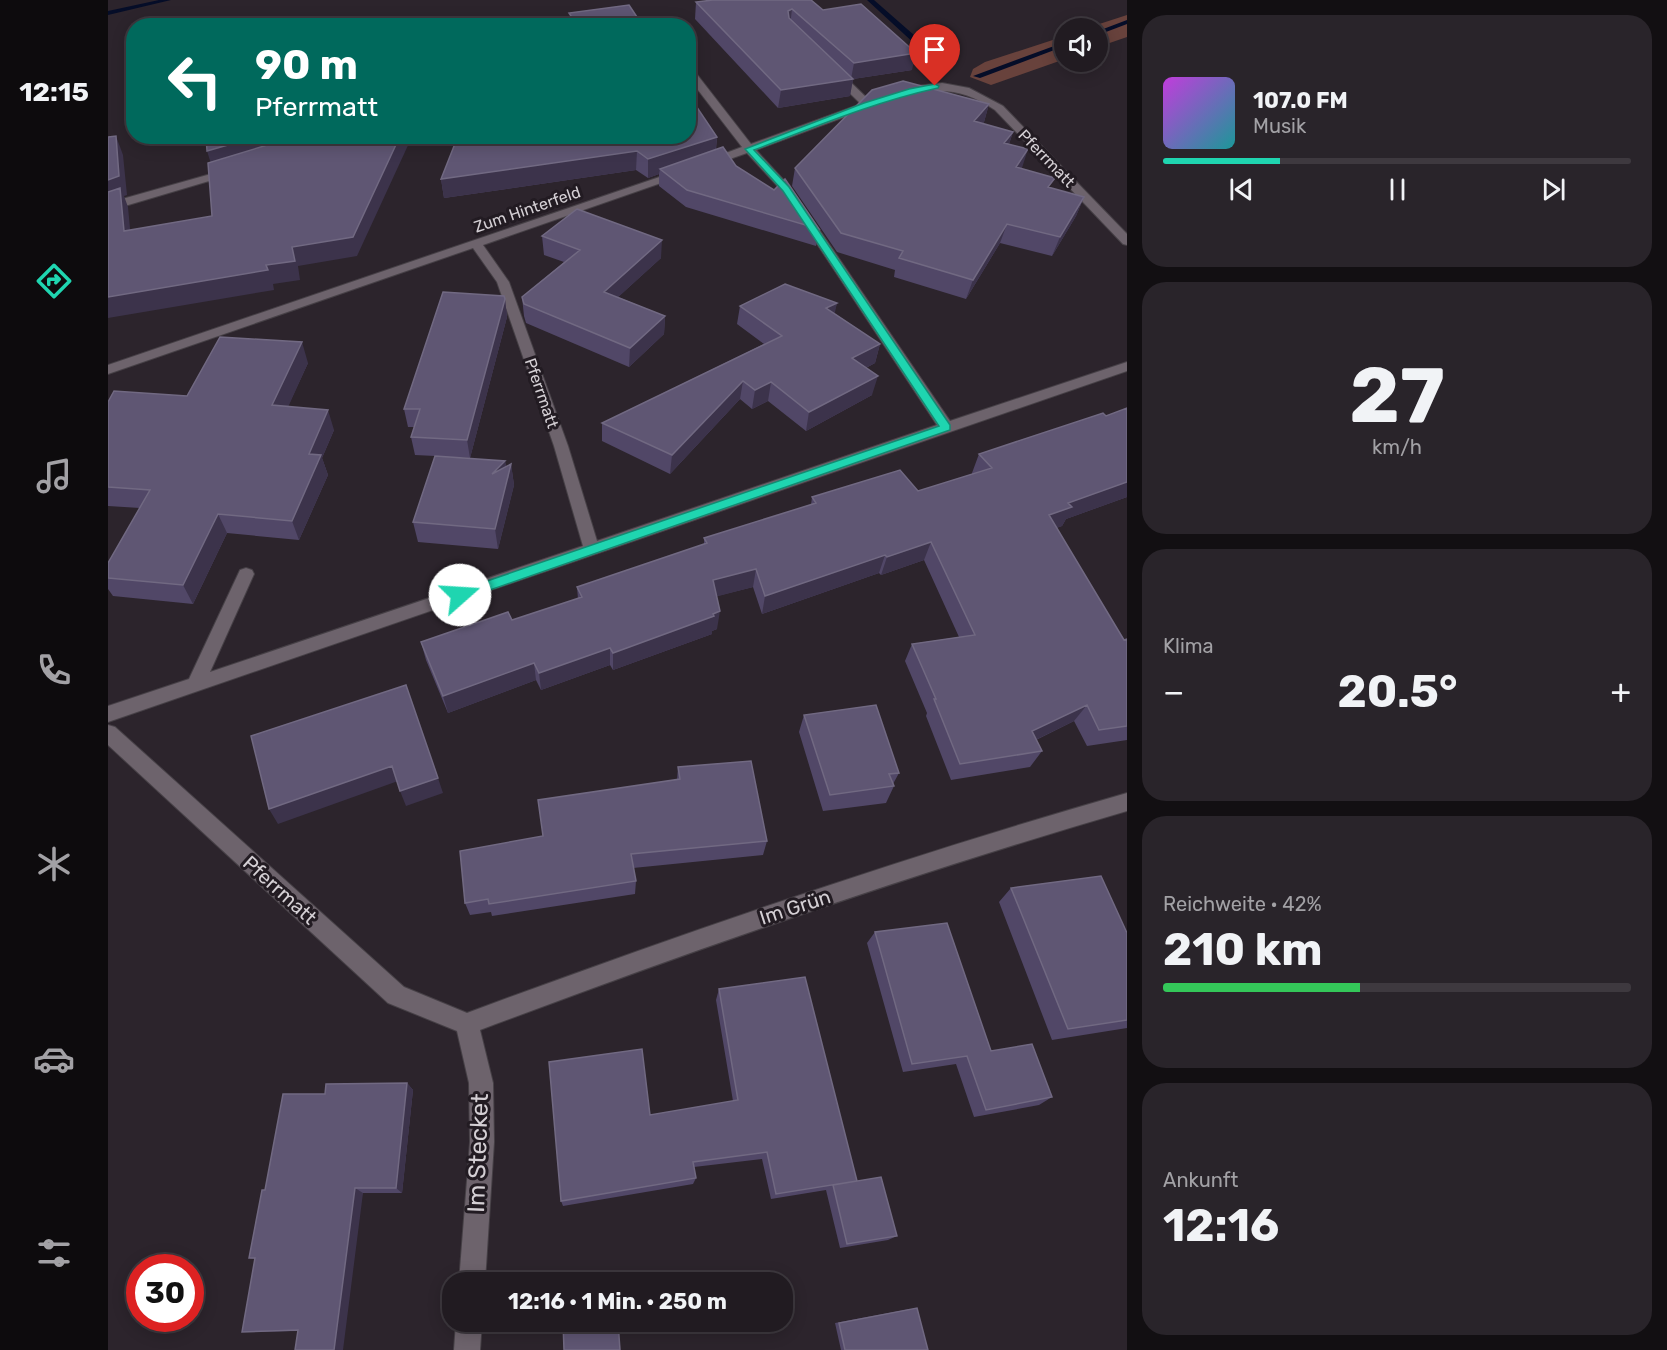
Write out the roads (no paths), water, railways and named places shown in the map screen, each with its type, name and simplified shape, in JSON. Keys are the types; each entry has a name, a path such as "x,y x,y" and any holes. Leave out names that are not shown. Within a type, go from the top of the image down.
{"street":[{"path":"825,63 867,104"},
{"path":"696,79 749,149 786,189 946,427"},
{"name":"Zum Hinterfeld","path":"108,370 749,149 867,104 912,90 935,86 959,87"},
{"name":"Pferrmatt","path":"959,87 976,92 999,108 1127,241"},
{"path":"108,207 241,169"},
{"name":"Pferrmatt","path":"476,244 503,282 561,446 592,550"},
{"path":"108,714 1127,366"},
{"path":"195,685 246,574"},
{"name":"Pferrmatt","path":"108,733 396,995 467,1024"},
{"name":"Im Grün","path":"467,1024 647,955 1043,826 1127,802"},
{"name":"Im Stecket","path":"467,1024 481,1083 473,1272"},
{"path":"467,1350 468,1332"}],"waterway":[{"path":"108,13 168,0"},
{"path":"870,0 944,66"},
{"path":"1108,29 1127,22"},
{"path":"977,76 1054,48"}]}
